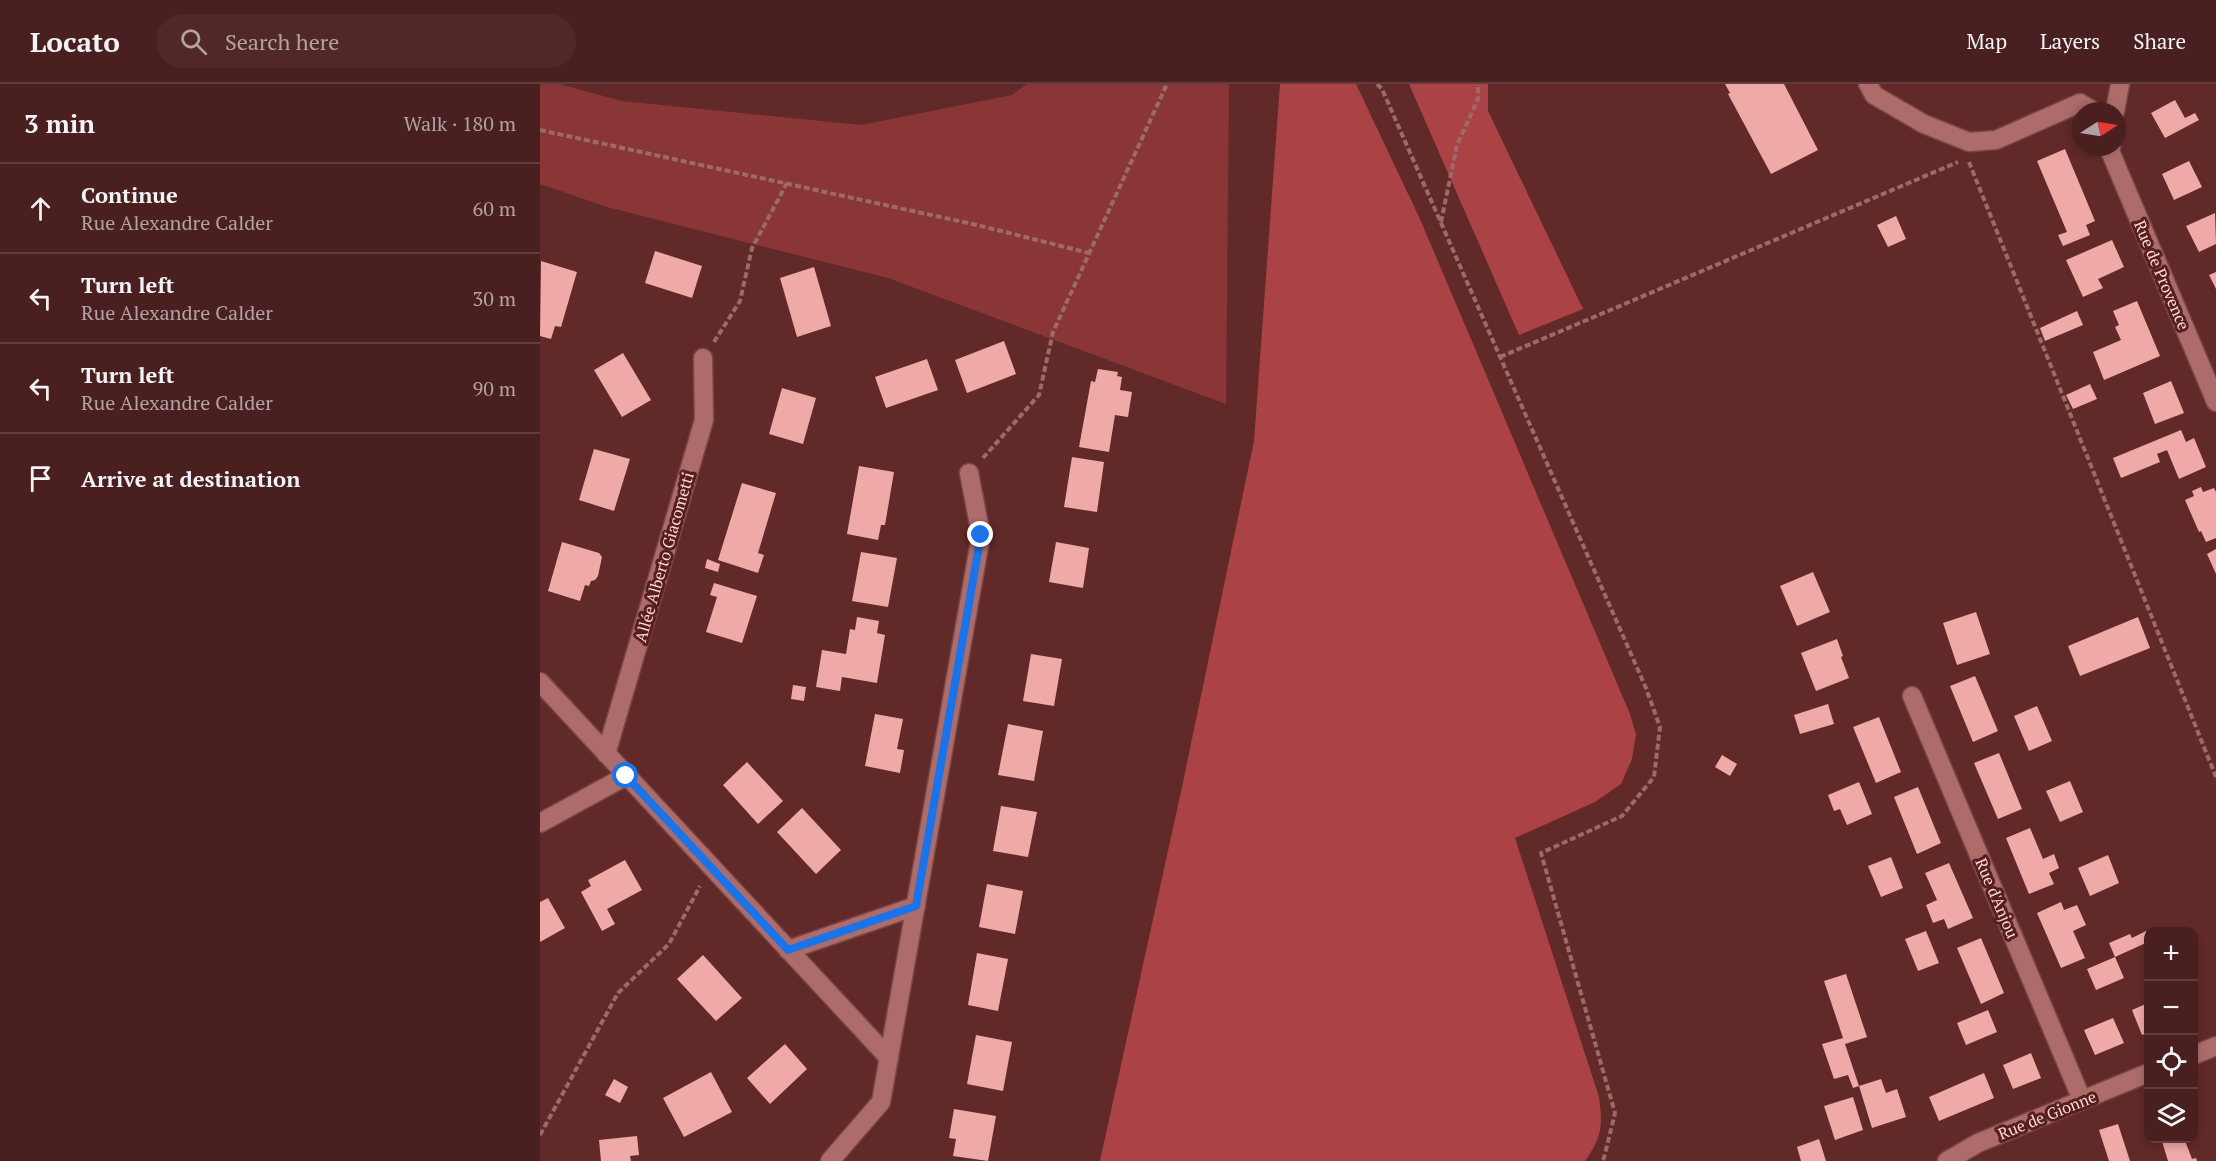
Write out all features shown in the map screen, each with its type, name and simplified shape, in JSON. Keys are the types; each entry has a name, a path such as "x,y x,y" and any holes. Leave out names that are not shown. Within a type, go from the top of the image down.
{"street":[{"path":"1868,84 1874,95 1924,124 1969,142 1996,140 2072,106"},
{"path":"2117,102 2120,84"},
{"name":"Rue de Provence","path":"2112,156 2216,402"},
{"name":"Allée Alberto Giacometti","path":"606,754 704,420 703,358"},
{"path":"830,1161 881,1102 981,535 969,473"},
{"path":"540,682 889,1058"},
{"name":"Rue d'Anjou","path":"1912,696 2082,1100"},
{"path":"540,823 626,776"},
{"path":"788,950 916,906"},
{"path":"2198,1053 2216,1046"},
{"name":"Rue de Gionne","path":"1947,1161 1978,1143 2144,1075"}],"path":[{"path":"969,473 1039,395 1053,332 1167,84"},
{"path":"1377,84 1382,89 1646,688 1660,727 1654,777 1622,816 1541,853 1615,1113 1602,1161"},
{"path":"1441,223 1457,145 1478,99 1478,84"},
{"path":"540,130 977,225 1089,254"},
{"path":"1500,357 1967,158 2216,777"},
{"path":"703,358 740,301 752,248 787,183"},
{"path":"540,1136 618,993 669,944 711,866"}],"shaded area":[{"path":"540,84 559,84 622,101 861,125 1012,95 1027,84 1229,84 1226,404 888,278 607,207 540,184"},
{"path":"1280,84 1356,84 1420,219 1630,714 1636,734 1632,759 1621,784 1595,802 1515,838 1599,1097 1600,1131 1585,1161 1100,1161 1182,787 1254,441"},
{"path":"1409,84 1488,84 1488,111 1583,309 1519,335"}],"building":[{"path":"1725,84 1784,84 1818,150 1771,174 1728,94 1730,93"},
{"path":"2175,100 2185,118 2195,113 2199,120 2165,138 2151,113"},
{"path":"2065,149 2095,221 2086,225 2090,235 2063,246 2058,235 2067,232 2037,161"},
{"path":"2189,161 2202,187 2174,200 2162,174"},
{"path":"2215,213 2216,244 2199,252 2186,226"},
{"path":"1896,216 1906,239 1888,247 1877,225"},
{"path":"2112,240 2124,267 2098,279 2103,288 2083,297 2066,260"},
{"path":"655,251 702,266 692,298 645,283"},
{"path":"541,261 577,272 561,327 555,326 551,339 540,336"},
{"path":"814,267 831,326 797,337 780,278"},
{"path":"2216,272 2216,289 2209,275"},
{"path":"2137,301 2160,356 2104,380 2093,352 2121,340 2115,327 2119,325 2113,311"},
{"path":"2077,311 2083,325 2045,341 2040,328"},
{"path":"1004,341 1016,374 967,393 955,360"},
{"path":"623,353 651,400 622,417 594,370"},
{"path":"927,359 938,390 886,408 875,377"},
{"path":"1098,369 1118,372 1117,376 1122,377 1120,390 1132,392 1128,417 1115,415 1109,452 1079,447 1091,381 1095,382"},
{"path":"2171,381 2184,413 2155,424 2143,393"},
{"path":"2090,384 2097,399 2073,409 2066,395"},
{"path":"782,388 816,398 803,444 769,434"},
{"path":"2181,430 2186,442 2194,438 2206,467 2179,479 2167,450 2157,454 2160,462 2121,478 2113,458"},
{"path":"594,449 630,459 614,511 579,500"},
{"path":"1072,457 1104,462 1097,512 1064,507"},
{"path":"859,466 894,472 885,525 881,525 878,540 847,534"},
{"path":"742,483 776,493 758,553 764,555 758,573 718,560"},
{"path":"2201,487 2203,492 2214,488 2216,492 2216,538 2206,542 2185,500 2194,496 2192,491"},
{"path":"562,542 599,553 602,557 598,576 591,581 589,586 585,585 580,601 548,591"},
{"path":"1056,542 1089,548 1083,588 1049,582"},
{"path":"2216,549 2216,574 2207,554"},
{"path":"861,552 897,558 888,607 852,601"},
{"path":"707,559 720,564 718,572 705,568"},
{"path":"1813,572 1830,612 1797,626 1780,586"},
{"path":"714,583 757,596 742,643 706,632 717,597 710,595"},
{"path":"1976,612 1990,654 1957,665 1943,623"},
{"path":"857,617 879,621 877,633 885,635 877,683 842,677 840,691 816,687 822,650 846,654 850,629 855,630"},
{"path":"2138,617 2150,648 2080,676 2068,646"},
{"path":"1837,639 1849,678 1816,691 1801,653"},
{"path":"1031,654 1062,659 1054,706 1023,701"},
{"path":"1975,676 1998,731 1973,742 1950,686"},
{"path":"793,685 806,687 804,701 791,699"},
{"path":"1828,704 1834,724 1800,734 1794,715"},
{"path":"2037,706 2052,741 2029,751 2014,716"},
{"path":"875,714 903,719 897,749 904,750 900,773 865,766"},
{"path":"1879,717 1901,772 1876,783 1853,727"},
{"path":"1008,724 1043,731 1034,781 998,775"},
{"path":"1999,753 2022,809 1998,819 1974,763"},
{"path":"1722,755 1737,764 1730,776 1715,767"},
{"path":"747,762 783,801 758,824 723,785"},
{"path":"2070,781 2083,812 2060,822 2046,791"},
{"path":"1859,782 1872,814 1847,825 1840,809 1834,811 1828,795"},
{"path":"1918,787 1941,843 1917,854 1894,797"},
{"path":"1001,806 1037,812 1028,857 993,851"},
{"path":"802,808 841,850 816,874 777,832"},
{"path":"2030,828 2043,859 2054,854 2059,868 2049,873 2054,884 2029,894 2006,838"},
{"path":"2108,855 2119,883 2090,896 2078,868"},
{"path":"1891,857 1903,888 1881,897 1868,866"},
{"path":"625,860 642,890 607,909 615,924 602,931 581,892 591,886 588,880"},
{"path":"1949,863 1973,918 1948,929 1944,919 1933,923 1926,905 1937,900 1925,873"},
{"path":"987,884 1023,891 1015,934 979,927"},
{"path":"548,898 565,928 540,942 540,902"},
{"path":"2061,902 2064,910 2077,905 2086,925 2073,931 2085,958 2061,968 2037,913"},
{"path":"1926,931 1939,963 1918,971 1905,939"},
{"path":"2144,932 2144,944 2115,957 2109,943 2130,934 2132,938"},
{"path":"1981,938 2004,993 1981,1004 1957,948"},
{"path":"977,953 1008,959 998,1011 968,1005"},
{"path":"703,955 742,998 716,1021 677,979"},
{"path":"2115,957 2124,978 2096,990 2087,969"},
{"path":"1846,974 1867,1037 1845,1044 1859,1086 1853,1088 1848,1075 1834,1079 1822,1044 1843,1038 1824,981"},
{"path":"2144,1005 2144,1034 2142,1035 2132,1010"},
{"path":"1988,1010 1997,1032 1966,1045 1957,1023"},
{"path":"2113,1018 2124,1043 2095,1055 2084,1030"},
{"path":"976,1035 1012,1042 1003,1091 967,1084"},
{"path":"785,1044 807,1069 770,1104 747,1078"},
{"path":"2031,1053 2041,1078 2013,1089 2003,1065"},
{"path":"711,1072 732,1112 684,1137 663,1098"},
{"path":"1984,1073 1994,1098 1939,1121 1929,1097"},
{"path":"614,1079 628,1087 620,1103 605,1095"},
{"path":"1881,1079 1886,1093 1897,1089 1906,1117 1872,1128 1859,1086"},
{"path":"1853,1097 1863,1130 1835,1140 1824,1106"},
{"path":"954,1109 996,1116 988,1161 953,1156 956,1139 949,1138"},
{"path":"2118,1124 2130,1161 2109,1161 2099,1130"},
{"path":"637,1136 639,1155 630,1156 631,1161 601,1161 599,1140"},
{"path":"1819,1139 1826,1161 1801,1161 1797,1147"},
{"path":"2163,1143 2186,1143 2192,1159 2196,1158 2197,1161 2168,1161"}],"route":[{"path":"626,776 788,950 916,906 981,535"}]}
